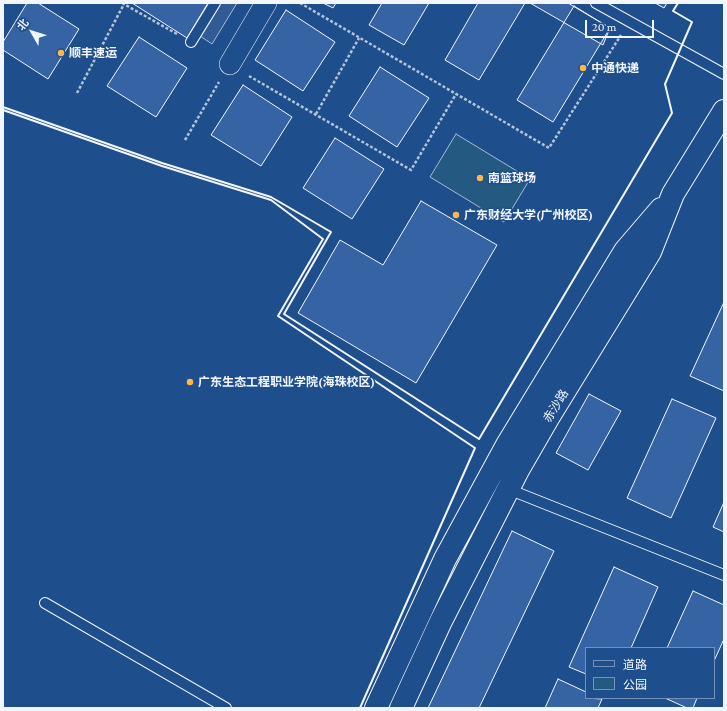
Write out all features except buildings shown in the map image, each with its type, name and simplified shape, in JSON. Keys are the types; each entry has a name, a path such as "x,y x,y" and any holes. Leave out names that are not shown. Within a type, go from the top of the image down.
{"main road":[{"name":"赤沙路","path":"401,708 441,621 508,489 548,418 650,252 673,194 724,111"},
{"path":"376,708 445,559 507,445 625,251 673,194"}],"street":[{"path":"230,64 266,3"}],"lane":[{"path":"191,42 215,3"},
{"path":"596,3 724,74"},
{"path":"508,489 724,575"},
{"path":"45,603 226,708"}],"path":[{"path":"300,3 549,148 630,22"},
{"path":"77,94 123,4 191,42"},
{"path":"316,114 359,38"},
{"path":"184,140 230,64 411,170 456,94"}],"green space":[{"name":"南篮球场","path":"456,134 530,179 504,222 430,177"}],"shaded area":[{"path":"220,3 237,3 212,44 200,36"}],"wall":[{"path":"3,107 162,163 271,197 331,232 284,314 479,439 672,113 665,84 692,22 673,11 678,3"},
{"path":"3,110 162,166 271,200 323,239 278,316 475,448 360,708"}],"place":[{"name":"顺丰速运","path":"61,53"},
{"name":"中通快递","path":"583,68"},
{"name":"南篮球场","path":"480,178"},
{"name":"广东财经大学(广州校区)","path":"456,215"},
{"name":"广东生态工程职业学院(海珠校区)","path":"190,382"}]}
